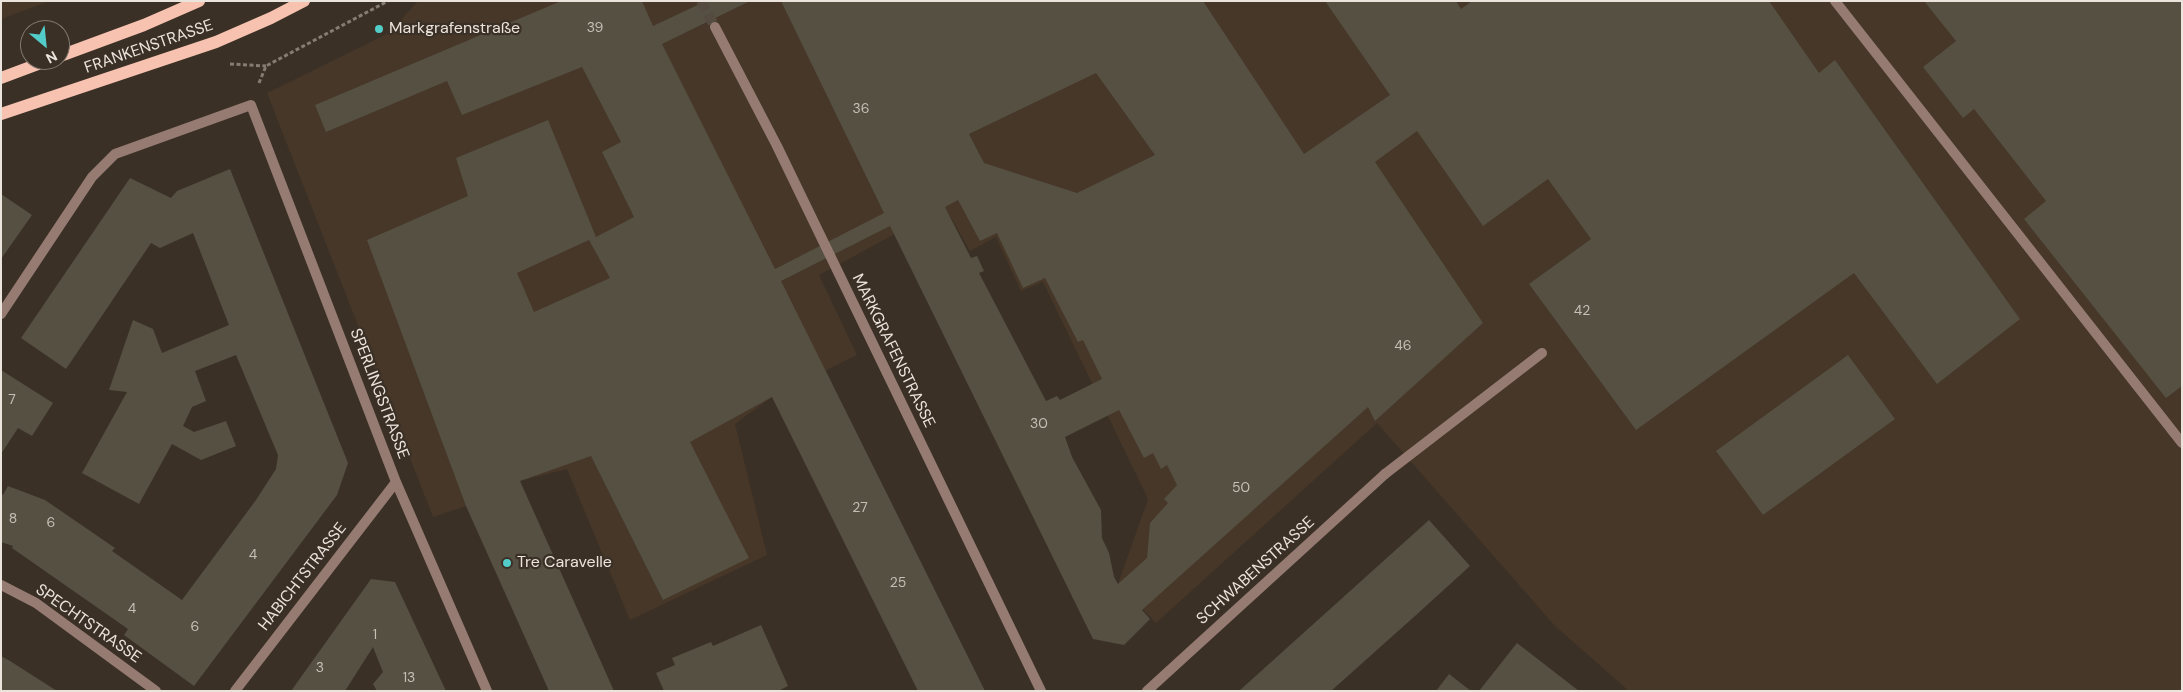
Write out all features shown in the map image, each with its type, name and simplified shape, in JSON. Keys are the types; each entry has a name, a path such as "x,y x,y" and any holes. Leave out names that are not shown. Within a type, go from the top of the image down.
{"main road":[{"name":"FRANKENSTRASSE","path":"70,52 144,25 199,1"},
{"name":"FRANKENSTRASSE","path":"1,114 216,42 272,18 304,1"},
{"path":"1,78 22,70"}],"street":[{"path":"1835,1 2182,443"},
{"name":"MARKGRAFENSTRASSE","path":"714,26 781,154 1041,691"},
{"path":"1,314 92,177 115,154 251,105"},
{"name":"SPERLINGSTRASSE","path":"251,105 396,482 487,691"},
{"name":"SCHWABENSTRASSE","path":"1147,691 1385,474 1542,353"},
{"name":"HABICHTSTRASSE","path":"235,691 396,482"},
{"name":"SPECHTSTRASSE","path":"1,585 36,603 156,691"}],"path":[{"path":"251,105 266,66 388,1"}],"shaded area":[{"path":"1,1 49,1 1,19"},
{"path":"418,1 2182,1 2182,691 1629,691 1555,626 1377,423 1156,623 1118,584 1148,499 1043,282 1021,291 996,237 970,251 945,207 819,275 857,355 772,397 735,424 767,555 630,620 567,469 520,481 466,506 433,517 267,93 389,33"}],"building":[{"path":"561,1 642,1 653,26 706,1 750,1 662,44 775,269 884,213 781,1 1203,1 1304,154 1390,95 1325,1 1456,1 1461,9 1472,1 1769,1 1819,73 1835,60 2020,319 1937,384 1854,273 1636,430 1529,284 1591,239 1548,179 1483,226 1417,131 1375,162 1483,323 1375,421 1368,407 1142,610 1150,619 1124,645 1093,639 890,226 781,281 985,691 918,691 772,397 690,442 749,558 663,600 591,456 520,481 614,691 549,691 466,506 367,240 468,196 456,158 548,120 596,237 634,217 602,152 621,142 582,67 462,115 447,81 326,132 315,105","holes":["1096,73 1155,155 1077,193 984,163 969,134","958,200 980,241 997,233 1023,288 1045,278 1078,342 1083,340 1102,379 1060,400 1057,396 1046,401 979,273 984,271 977,256 971,258 945,207","589,240 610,278 534,312 517,273","1119,410 1144,458 1153,453 1161,469 1167,465 1177,485 1164,499 1168,503 1150,523 1147,558 1118,584 1114,577 1109,553 1102,538 1101,510 1072,457 1065,437"]},
{"path":"1924,1 2182,1 2182,386 2166,398 2024,219 2046,201 1974,109 1963,118 1923,67 1956,41"},
{"path":"230,169 348,463 337,495 194,686 124,635 128,629 12,548 13,546 1,542 1,493 3,495 8,486 45,500 115,548 112,551 182,600 256,500 276,469 278,455 236,355 195,371 206,401 192,407 183,426 194,432 226,421 236,446 201,460 172,444 139,504 82,473 127,392 109,390 133,320 153,329 162,353 229,325 193,233 160,248 151,243 66,369 21,338 130,178 171,198 177,191"},
{"path":"1,194 32,215 1,259"},
{"path":"1848,355 1895,419 1763,515 1716,451"},
{"path":"1,370 53,403 32,436 18,428 1,454"},
{"path":"1429,520 1470,566 1415,616 1331,691 1239,691"},
{"path":"371,579 395,582 446,691 377,691 373,684 383,672 373,647 345,691 291,691"},
{"path":"761,625 788,686 778,691 664,691 656,673 675,665 672,658 711,642 713,646"},
{"path":"1517,643 1579,691 1479,691"},
{"path":"1,656 10,661 57,691 1,691"},
{"path":"1449,674 1471,691 1436,691"}],"tunnel":[{"path":"701,1 715,27"}],"place":[{"name":"Markgrafenstraße","path":"379,29"},
{"name":"Tre Caravelle","path":"507,563"}]}
